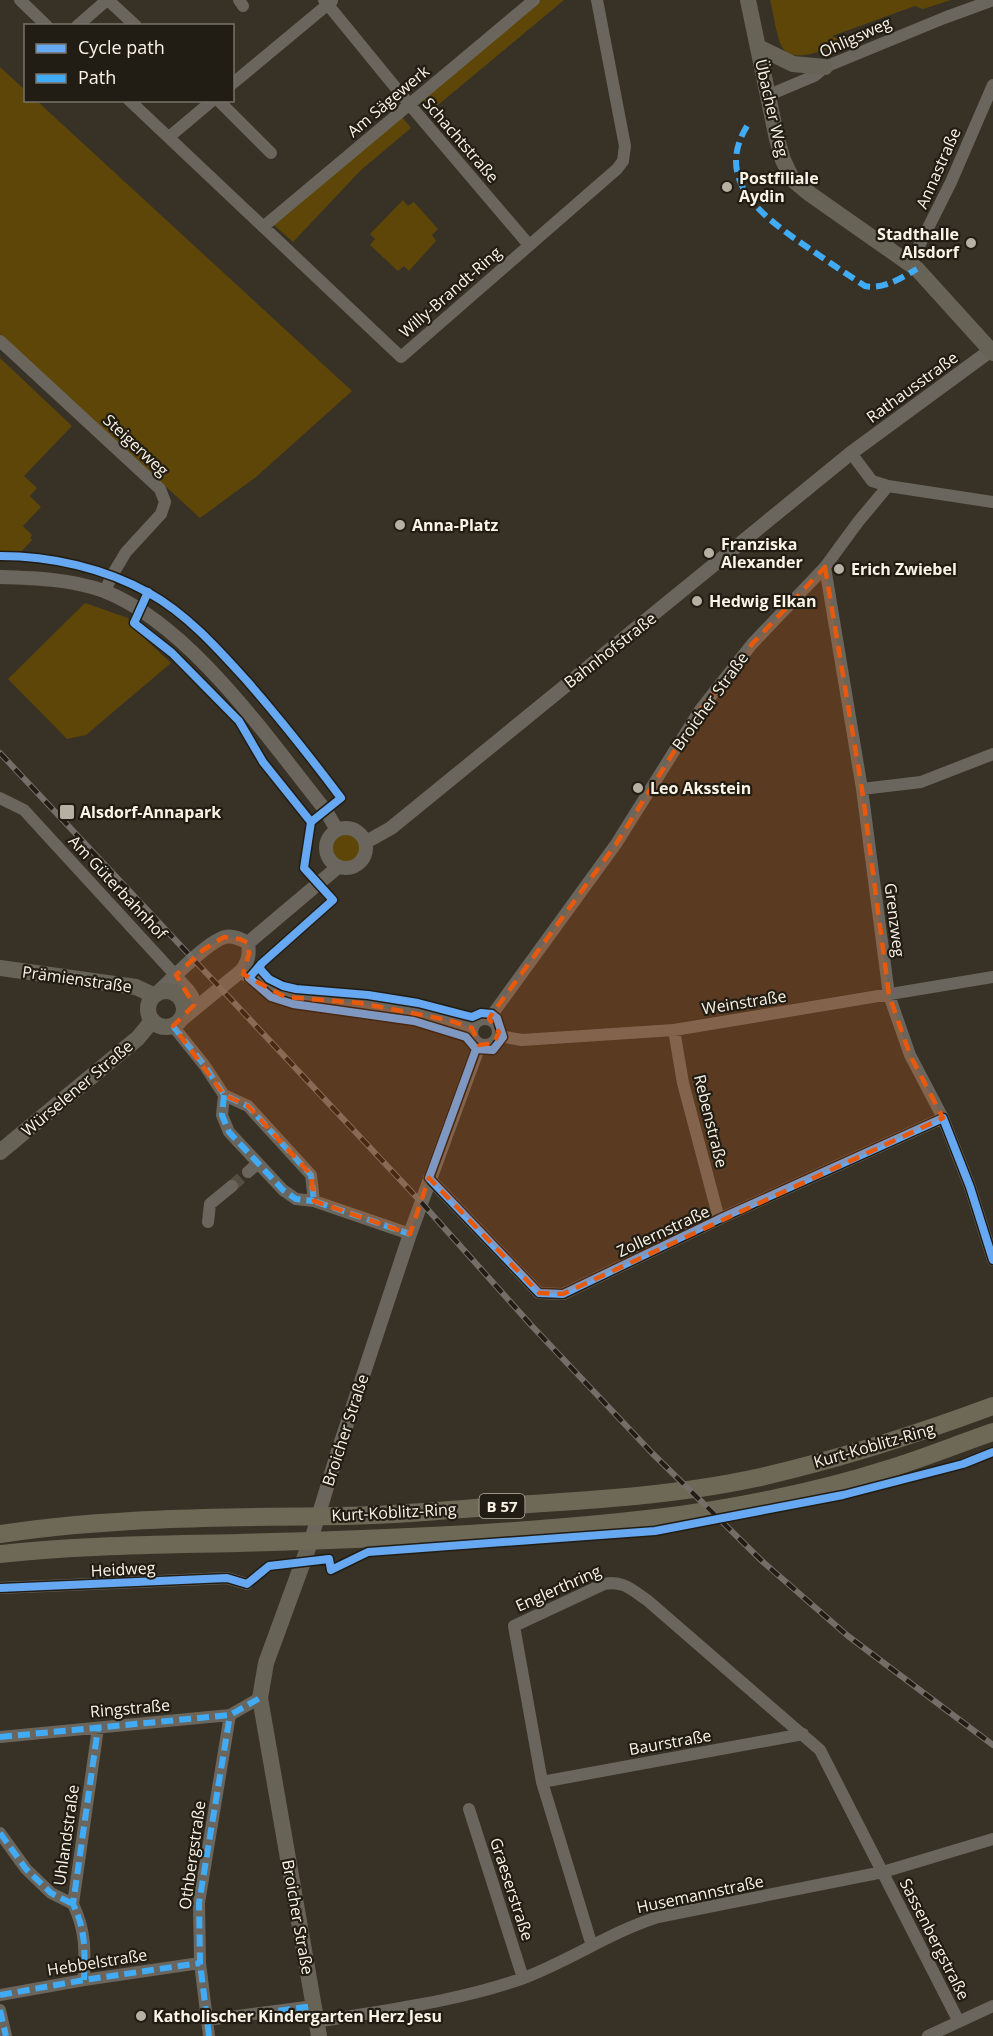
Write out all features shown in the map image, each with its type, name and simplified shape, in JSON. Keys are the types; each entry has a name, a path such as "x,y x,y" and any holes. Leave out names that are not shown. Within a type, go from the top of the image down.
{"main road":[{"name":"Übacher Weg","path":"748,0 783,160 792,179 810,195 922,273 992,351"},
{"path":"758,47 794,64 825,67"},
{"name":"Prämienstraße","path":"0,968 136,987 156,993"},
{"path":"168,991 177,994 183,1002 182,1020 161,1027 152,1022 147,1009 156,993 168,991"},
{"name":"Würselener Straße","path":"0,1152 138,1038 152,1022"},
{"name":"Kurt-Koblitz-Ring","path":"0,1534 110,1522 437,1511 676,1491 743,1480 851,1454 993,1406"},
{"name":"Kurt-Koblitz-Ring","path":"0,1554 109,1546 311,1540 539,1529 657,1518 752,1503 888,1470 993,1432"},
{"name":"Broicher Straße","path":"311,1540 266,1663 260,1698 316,2021"}],"street":[{"path":"20,0 45,24"},
{"path":"79,24 108,0 134,24"},
{"name":"Am Sägewerk","path":"263,227 534,0"},
{"name":"Willy-Brandt-Ring","path":"131,102 401,357 617,169 625,153 597,0"},
{"path":"234,82 328,2"},
{"name":"Schachtstraße","path":"328,2 409,104 529,244"},
{"name":"Ohligsweg","path":"769,95 814,76 825,67 944,18 992,2"},
{"name":"Annastraße","path":"910,264 951,182 993,85"},
{"path":"169,138 211,102"},
{"path":"220,102 271,153"},
{"name":"Steigerweg","path":"0,341 160,489 165,502 161,514 126,552 105,592"},
{"name":"Rathausstraße","path":"851,453 992,351"},
{"path":"851,453 872,481 888,486 993,502"},
{"name":"Bahnhofstraße","path":"366,842 391,828 851,453"},
{"name":"Broicher Straße","path":"489,1019 616,844 700,710 752,644 825,567 888,486"},
{"name":"Grenzweg","path":"825,567 862,789 889,995 910,1055 943,1119 970,1187 992,1252"},
{"path":"0,577 42,578 76,583 105,592 148,616 171,633 233,695 326,811 337,830"},
{"path":"862,789 921,782 993,754"},
{"name":"Am Güterbahnhof","path":"0,798 24,810 176,975 193,996 194,1005 182,1020"},
{"path":"351,828 357,831 366,842 366,854 360,864 350,869 338,867 327,856 325,849 327,841 337,830 351,828"},
{"path":"248,943 338,867"},
{"path":"156,993 204,950 225,937 240,939 248,943"},
{"path":"248,943 249,954 246,965 241,971 182,1020 195,1055 224,1095 249,1106 311,1175 314,1201"},
{"path":"241,971 270,991 285,997 360,1003 448,1020 472,1028"},
{"name":"Weinstraße","path":"499,1036 522,1040 674,1030 993,977"},
{"path":"481,1019 489,1019 496,1024 499,1036 491,1045 479,1045 472,1036 472,1028 481,1019"},
{"name":"Rebenstraße","path":"674,1030 682,1083 719,1219"},
{"name":"Broicher Straße","path":"311,1540 429,1178 479,1045"},
{"path":"224,1095 222,1115 229,1132 252,1168 296,1199 314,1201 410,1234"},
{"name":"Zollernstraße","path":"429,1178 539,1293 563,1294 719,1219 943,1119"},
{"path":"208,1222 210,1204 232,1186"},
{"name":"Heidweg","path":"0,1588 227,1578 247,1584"},
{"name":"Englerthring","path":"592,1946 542,1782 514,1626 604,1584 614,1582 625,1585 647,1600 820,1750 882,1872"},
{"name":"Ringstraße","path":"0,1737 230,1715 260,1698"},
{"name":"Othbergstraße","path":"210,2036 200,1964 199,1903 230,1715"},
{"name":"Uhlandstraße","path":"84,1980 85,1948 82,1924 73,1904 98,1728"},
{"name":"Baurstraße","path":"542,1782 803,1734"},
{"name":"Graeserstraße","path":"469,1809 523,1978"},
{"path":"0,1833 26,1869 51,1893 73,1904"},
{"name":"Husemannstraße","path":"207,2020 316,2021 457,1998 523,1978 638,1923 658,1917 882,1872 993,1839"},
{"name":"Sassenbergstraße","path":"882,1872 959,2022"},
{"name":"Hebbelstraße","path":"0,1995 84,1980 200,1964"},
{"path":"928,2036 993,2006"},
{"path":"0,2010 6,2036"}],"highlighted area":[{"path":"825,567 862,789 889,995 910,1055 943,1118 563,1294 539,1293 429,1178 410,1234 314,1201 311,1175 248,1106 224,1095 173,1026 194,1005 176,975 203,950 224,937 240,939 248,943 249,954 243,974 285,997 360,1003 448,1020 472,1028 479,1045 494,1043 499,1032 489,1019 492,1014 616,844 700,710 752,644"}],"shaded area":[{"path":"541,0 564,0 432,110 423,99"},
{"path":"770,0 951,0 923,9 915,6 832,36 844,42 811,54 794,55 787,52 780,43"},
{"path":"0,67 24,89 24,102 38,102 352,391 256,477 200,518 0,334"},
{"path":"402,117 411,128 361,170 293,242 273,224"},
{"path":"403,200 408,206 414,202 438,229 432,235 436,241 409,271 404,266 398,271 370,245 375,239 370,234"},
{"path":"0,358 72,426 24,476 37,488 30,496 41,507 23,526 32,535 30,538 32,540 20,553 0,553"},
{"path":"85,603 128,618 131,626 171,663 86,735 67,739 8,679"},
{"path":"346,833 352,834 360,842 360,854 352,862 346,863 340,862 332,854 331,848 332,842 340,834"}],"tunnel":[{"path":"232,1186 248,1172"}],"railway":[{"path":"0,753 421,1202 531,1325 652,1453 763,1562 848,1636 993,1745"}],"marked path":[{"path":"747,126 738,146 736,164 740,181 748,197 775,224 865,286 885,285 917,269"},
{"path":"173,1026 205,1066 224,1095 248,1106 311,1175 314,1201 410,1234"},
{"path":"224,1095 222,1115 229,1132 283,1190 296,1199 314,1201"},
{"path":"0,1737 230,1715 260,1698"},
{"path":"209,2036 200,1963 199,1903 230,1715"},
{"path":"84,1980 82,1932 73,1904 98,1728"},
{"path":"0,1833 26,1869 51,1893 73,1904"},
{"path":"0,1995 200,1963"},
{"path":"207,2020 314,2006"},
{"path":"0,2010 6,2036"}],"cycle path":[{"path":"0,556 38,558 96,570 132,584 163,601 201,633 247,681 341,798 311,822 304,868 333,900 261,964 249,978 271,997 293,1004 414,1021 466,1037 476,1049 493,1050 503,1037 497,1018 492,1014 481,1013 472,1017 418,1003 368,995 296,989 269,979 260,969 261,964"},
{"path":"148,592 134,623 172,653 239,721 263,762 311,822"},
{"path":"476,1049 429,1178 539,1293 563,1294 719,1219 943,1118 970,1187 993,1260"},
{"path":"0,1588 227,1578 247,1584 269,1566 329,1559 331,1570 368,1552 655,1531 843,1495 963,1464 993,1452"}],"place":[{"name":"Postfiliale Aydin","path":"727,187"},
{"name":"Stadthalle Alsdorf","path":"971,243"},
{"name":"Anna-Platz","path":"400,525"},
{"name":"Franziska Alexander","path":"709,553"},
{"name":"Erich Zwiebel","path":"839,569"},
{"name":"Hedwig Elkan","path":"697,601"},
{"name":"Leo Aksstein","path":"638,788"},
{"name":"Alsdorf-Annapark","path":"67,812"},
{"name":"Katholischer Kindergarten Herz Jesu","path":"141,2016"}]}
